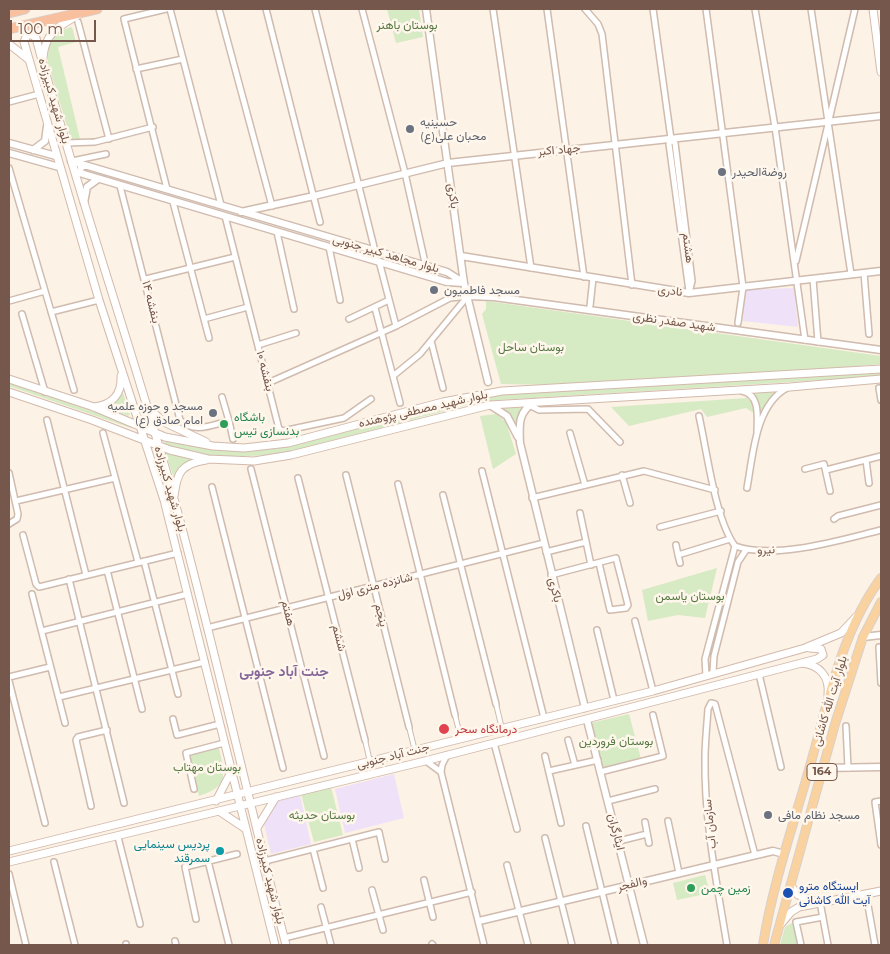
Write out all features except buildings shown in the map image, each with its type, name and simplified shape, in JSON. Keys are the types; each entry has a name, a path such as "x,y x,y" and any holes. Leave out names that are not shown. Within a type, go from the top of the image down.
{"highway":[{"path":"9,13 26,9"},
{"path":"9,29 98,9"}],"main road":[{"path":"42,63 45,43 49,34 86,11"},
{"path":"877,14 881,72"},
{"name":"بلوار شهید کبیرزاده","path":"275,945 164,500 138,425 59,167 24,42 27,35 32,34 36,38 71,161 174,498 252,802 285,942"},
{"path":"9,44 29,60"},
{"path":"94,407 106,404 116,396 120,388 120,366"},
{"name":"بلوار شهید مصطفی پژوهنده","path":"9,380 94,407 154,433 213,446 270,447 443,402 502,391 881,369"},
{"name":"بلوار شهید مصطفی پژوهنده","path":"9,392 92,420 159,447 208,459 254,461 291,456 490,405 790,387 881,379"},
{"path":"145,405 168,424 213,446"},
{"path":"174,498 178,475 181,471 189,464 208,459"},
{"name":"بلوار آیت الله کاشانی","path":"763,945 765,928 784,854 850,633 881,578"},
{"name":"بلوار آیت الله کاشانی","path":"774,945 824,768 834,724 863,637 881,602"},
{"name":"جنت آباد جنوبی","path":"9,851 238,796 652,691 709,673 804,648 841,633 860,613"},
{"name":"جنت آباد جنوبی","path":"9,862 118,837 252,802 587,720 817,659 823,655 821,649 817,647 804,648"},
{"path":"800,663 820,670 827,680 829,688 824,716"},
{"path":"216,801 231,772"},
{"path":"257,828 276,797"},
{"path":"219,811 246,829"},
{"path":"791,886 798,895 820,902"},
{"path":"779,927 791,912 799,907 881,891"},
{"path":"756,945 765,928"}],"street":[{"path":"167,189 153,127 136,69 124,18 168,9 221,205"},
{"path":"219,9 272,206"},
{"path":"266,9 320,222"},
{"path":"315,9 375,251"},
{"path":"362,9 405,173 426,267"},
{"name":"باکری","path":"426,9 464,283 488,382"},
{"path":"493,9 531,268"},
{"path":"547,9 584,277"},
{"path":"585,9 598,24 602,34 632,285"},
{"name":"هشتم","path":"653,9 671,139 669,144 686,282 689,293"},
{"path":"706,9 724,132 743,287 738,324"},
{"path":"756,9 795,264 804,340"},
{"path":"812,9 851,274"},
{"path":"795,264 830,123 855,9"},
{"path":"78,22 109,139"},
{"path":"136,69 183,59"},
{"path":"9,102 39,94"},
{"name":"جهاد اکبر","path":"241,212 359,186 448,163 513,154 830,123 881,116"},
{"path":"32,150 45,141 47,125"},
{"path":"66,143 95,142 153,127"},
{"path":"9,143 56,156"},
{"path":"9,153 59,167"},
{"path":"71,161 106,154"},
{"name":"بلوار مجاهد کبیر جنوبی","path":"71,161 447,272 464,283"},
{"name":"بلوار مجاهد کبیر جنوبی","path":"88,166 81,166 80,170 85,175 120,186 447,282 464,283"},
{"path":"9,168 74,390"},
{"path":"84,204 87,187 98,179"},
{"name":"بنفشه ۱۴","path":"120,186 146,279 180,420 188,426 197,428 229,421"},
{"path":"173,202 209,338"},
{"name":"بنفشه ۱۰","path":"226,216 281,431 344,418 371,399"},
{"path":"277,232 294,309"},
{"path":"329,247 340,300"},
{"name":"نادری","path":"460,256 689,293 881,270"},
{"path":"146,279 235,257"},
{"path":"379,261 396,326"},
{"path":"864,273 869,334"},
{"path":"590,306 593,278"},
{"path":"813,279 818,342"},
{"path":"9,301 44,291"},
{"path":"268,383 396,326 450,298 468,296"},
{"path":"392,376 420,354 468,296"},
{"name":"شهید صفدر نظری","path":"468,296 503,298 881,350"},
{"path":"51,312 99,300"},
{"path":"348,319 389,300"},
{"path":"204,318 248,307"},
{"path":"375,308 400,403"},
{"path":"22,314 45,392"},
{"path":"258,345 296,333"},
{"path":"431,341 444,388"},
{"path":"747,488 757,436 769,403 790,387"},
{"path":"879,388 881,400"},
{"path":"733,390 747,392 757,404 757,436"},
{"path":"222,397 233,438"},
{"path":"529,405 537,401"},
{"name":"باکری","path":"490,405 507,416 520,443"},
{"path":"529,405 539,410 588,409 620,442"},
{"name":"باکری","path":"529,405 520,417 520,443 585,708"},
{"path":"699,416 715,490 730,539 735,546 746,550"},
{"path":"46,420 86,575"},
{"path":"103,433 138,562"},
{"path":"570,433 585,485"},
{"path":"826,470 881,456"},
{"path":"866,460 869,483"},
{"path":"804,469 824,464 830,491"},
{"name":"هفتم","path":"252,469 324,756"},
{"path":"482,471 544,718"},
{"path":"532,498 622,475 647,472 715,490"},
{"path":"9,473 18,514 11,524"},
{"name":"پنجم","path":"346,475 409,727"},
{"path":"622,475 630,503"},
{"path":"16,501 115,478"},
{"name":"ششم","path":"298,478 365,740"},
{"path":"398,484 461,739"},
{"path":"212,487 283,768"},
{"path":"443,495 502,729"},
{"path":"834,519 838,516 881,505"},
{"path":"660,527 721,510"},
{"path":"580,512 591,565"},
{"name":"نیرو","path":"709,673 738,562 746,550 805,548 881,530"},
{"path":"23,535 38,586 178,553"},
{"path":"678,555 730,539"},
{"path":"546,552 586,542"},
{"name":"شانزده متری اول","path":"207,628 544,543"},
{"path":"676,546 680,563"},
{"path":"709,673 705,659 735,546"},
{"path":"552,575 616,558 628,605 626,608 610,610 599,563"},
{"path":"144,561 178,694"},
{"path":"107,570 142,709"},
{"path":"69,580 124,803"},
{"path":"32,594 65,723"},
{"path":"42,630 188,594"},
{"path":"720,602 727,604"},
{"path":"635,620 652,691"},
{"path":"597,630 614,700"},
{"path":"863,637 881,635"},
{"path":"879,646 881,683"},
{"path":"59,697 205,662"},
{"path":"9,677 50,667"},
{"path":"759,674 781,767"},
{"path":"9,681 45,823"},
{"name":"سازمان آب","path":"728,945 714,864 704,758 708,709 711,703 715,704 755,855"},
{"path":"600,772 663,756 653,715"},
{"path":"173,719 177,734 220,724"},
{"name":"ایثارگران","path":"587,720 644,945"},
{"path":"846,726 848,768"},
{"path":"409,727 415,751"},
{"path":"92,806 76,740 78,737 107,730"},
{"path":"365,740 370,762"},
{"path":"568,740 575,765"},
{"path":"194,789 186,753 224,743"},
{"path":"494,743 517,829"},
{"path":"448,755 444,759 441,772 484,945"},
{"path":"545,756 561,823"},
{"path":"549,771 598,760"},
{"path":"425,761 441,772"},
{"path":"824,768 881,767"},
{"path":"608,801 656,789"},
{"path":"878,802 881,844"},
{"path":"645,822 649,843"},
{"path":"668,822 679,873"},
{"path":"586,826 615,945"},
{"path":"265,861 379,832 385,859"},
{"path":"619,841 647,834"},
{"path":"118,837 140,924"},
{"path":"545,838 572,945"},
{"path":"352,840 359,868"},
{"path":"313,849 323,888"},
{"name":"والفجر","path":"479,921 773,850 784,854"},
{"path":"196,919 184,868 237,854"},
{"path":"54,862 75,945"},
{"path":"208,862 229,945"},
{"path":"507,865 528,945"},
{"path":"9,874 26,945"},
{"path":"424,880 433,917"},
{"path":"372,890 383,930"},
{"path":"285,942 327,928 472,892"},
{"path":"866,894 875,945"},
{"path":"820,902 828,945"},
{"path":"321,907 331,945"},
{"path":"801,945 796,922 823,917"}],"shaded area":[{"path":"794,288 798,327 743,321 744,290"},
{"path":"394,774 404,818 345,833 335,789"},
{"path":"300,795 311,844 271,854 264,824 278,801"}],"green space":[{"name":"بوستان باهنر","path":"387,9 419,9 423,37 396,43"},
{"path":"72,27 76,42 58,47 80,139 71,140 48,63 48,56 52,39 65,29"},
{"name":"بوستان ساحل","path":"486,301 881,356 881,364 558,385 501,384 482,314 486,309"},
{"path":"881,372 881,377 499,400 471,404 285,453 240,456 204,455 174,449 164,443 167,441 189,446 202,444 215,449 247,452 287,447 463,401 498,394"},
{"path":"9,382 115,419 131,426 131,428 9,386"},
{"path":"122,390 130,414 128,416 105,408 115,403"},
{"path":"780,391 767,404 759,427 760,405 752,393"},
{"path":"747,398 755,405 755,414 746,408 707,417 701,409 629,426 611,407"},
{"path":"527,405 518,416 518,436 509,414 498,407"},
{"path":"496,414 506,422 516,454 493,469 480,416"},
{"path":"165,452 200,459 193,460 175,481"},
{"name":"بوستان یاسمن","path":"717,568 705,618 678,615 648,621 642,590"},
{"name":"بوستان فروردین","path":"629,714 641,759 603,769 591,723"},
{"name":"بوستان مهتاب","path":"219,748 223,766 220,784 199,796 189,755"},
{"name":"بوستان حدیثه","path":"331,787 343,835 314,842 301,794"},
{"name":"زمین چمن","path":"705,875 710,893 677,900 673,883"},
{"path":"794,922 798,945 780,945 785,927"}],"place":[{"name":"حسینیه محبان علی(ع)","path":"410,129"},
{"name":"روضةالحیدر","path":"722,172"},
{"name":"مسجد فاطمیون","path":"434,290"},
{"name":"مسجد و حوزه علمیه امام صادق (ع)","path":"213,413"},
{"name":"باشگاه بدنسازی تیس","path":"224,424"},
{"name":"درمانگاه سحر","path":"444,729"},
{"name":"مسجد نظام مافی","path":"768,815"},
{"name":"پردیس سینمایی سمرقند","path":"220,851"},
{"name":"زمین چمن","path":"691,888"},
{"name":"ایستگاه مترو آیت الله کاشانی","path":"788,893"}],"district":[{"name":"جنت‌ آباد جنوبی","path":"284,672"}]}
